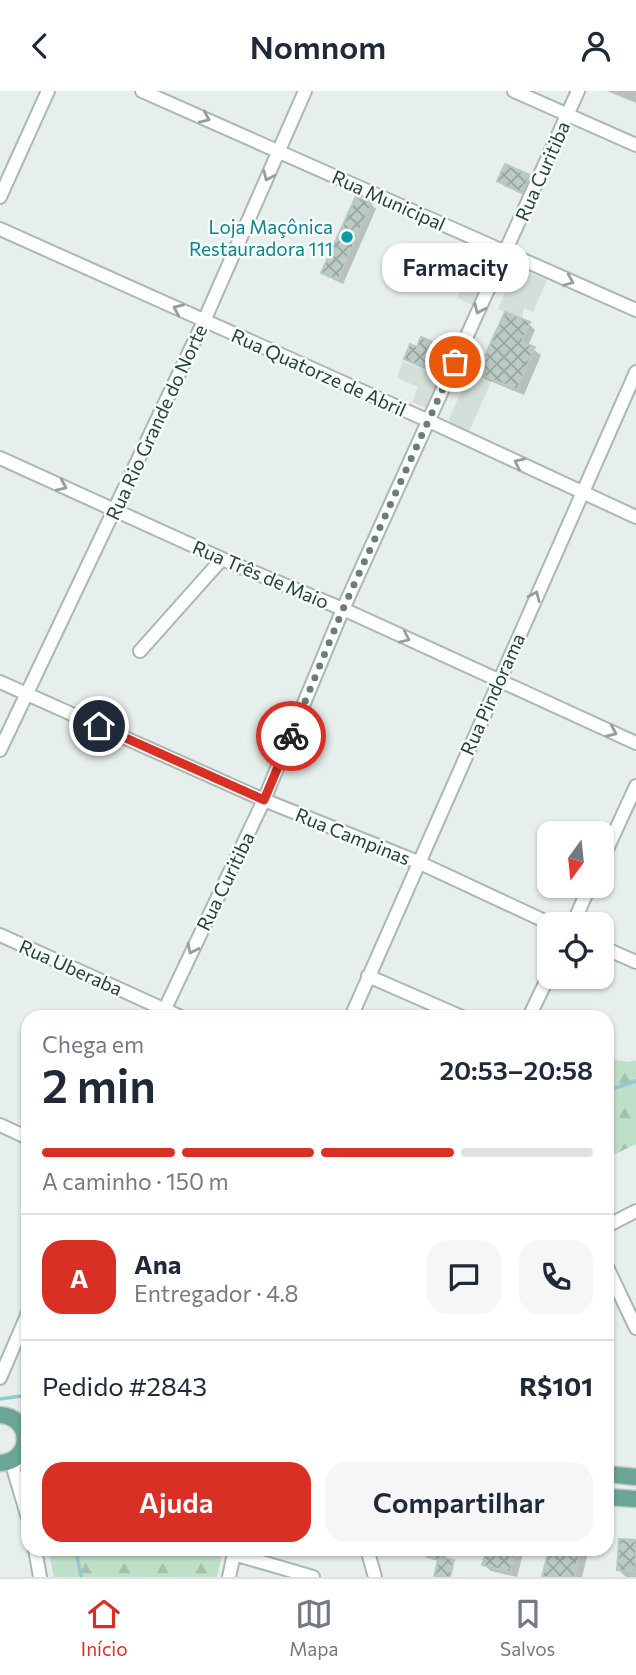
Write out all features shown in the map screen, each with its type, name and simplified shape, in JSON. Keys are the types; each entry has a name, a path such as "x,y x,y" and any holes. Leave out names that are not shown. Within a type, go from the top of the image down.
{"main road":[{"path":"0,1414 21,1419"},
{"path":"614,1475 636,1477"},
{"path":"614,1497 636,1499"}],"street":[{"path":"0,197 48,91"},
{"name":"Rua Municipal","path":"142,91 636,310"},
{"name":"Rua Rio Grande do Norte","path":"0,750 204,321 305,91"},
{"path":"514,91 636,145"},
{"name":"Rua Curitiba","path":"163,1010 264,800 343,609 578,91"},
{"name":"Rua Quatorze de Abril","path":"0,229 636,517"},
{"name":"Rua Pindorama","path":"354,1010 636,372"},
{"name":"Rua Três de Maio","path":"0,458 222,559 343,609 636,743"},
{"path":"141,651 222,559"},
{"name":"Rua Campinas","path":"0,682 264,800 418,862 537,917"},
{"path":"614,834 636,786"},
{"name":"Rua Uberaba","path":"0,935 156,1010"},
{"path":"614,952 636,962"},
{"path":"368,976 446,1010"},
{"path":"532,1010 542,989"},
{"path":"0,1125 21,1135"},
{"path":"614,1222 636,1211"},
{"path":"614,1282 636,1328"},
{"path":"0,1378 4,1355 21,1325"},
{"path":"14,1459 21,1488"},
{"path":"36,1556 40,1577"},
{"path":"229,1577 233,1556"},
{"path":"249,1556 313,1577"},
{"path":"369,1556 375,1577"}],"shaded area":[{"path":"479,247 498,257 478,307 457,298"},
{"path":"516,267 547,280 533,312 524,308 522,319 498,309"},
{"path":"403,361 446,379 432,410 412,402 418,387 397,378"},
{"path":"471,371 492,380 469,432 451,424 449,418"}],"green space":[{"path":"614,1059 629,1062 636,1060 636,1144 614,1155"},
{"path":"50,1556 222,1556 217,1577 54,1577"}],"building":[{"path":"505,164 530,175 522,193 497,181"},
{"name":"Loja Maçônica Restauradora 111","path":"356,196 372,203 338,280 321,273"},
{"path":"505,312 530,322 522,342 535,347 517,390 477,373"},
{"path":"421,337 451,350 440,375 404,359 410,344 417,347"},
{"path":"619,1539 636,1540 636,1572 617,1570"},
{"path":"445,1556 444,1558 454,1560 450,1577 434,1577 438,1560 427,1557"},
{"path":"485,1556 515,1556 510,1572 482,1565"},
{"path":"547,1556 579,1556 574,1577 542,1577"}],"waterway":[{"path":"614,1089 636,1081"},
{"path":"0,1399 21,1396"},
{"path":"77,1556 81,1577"}],"way so far":[{"path":"291,736 343,609 455,362"}],"place":[{"name":"Loja Maçônica Restauradora 111","path":"347,237"},
{"name":"Farmacity","path":"455,362"}],"route":[{"path":"99,726 264,800 291,736"}]}
